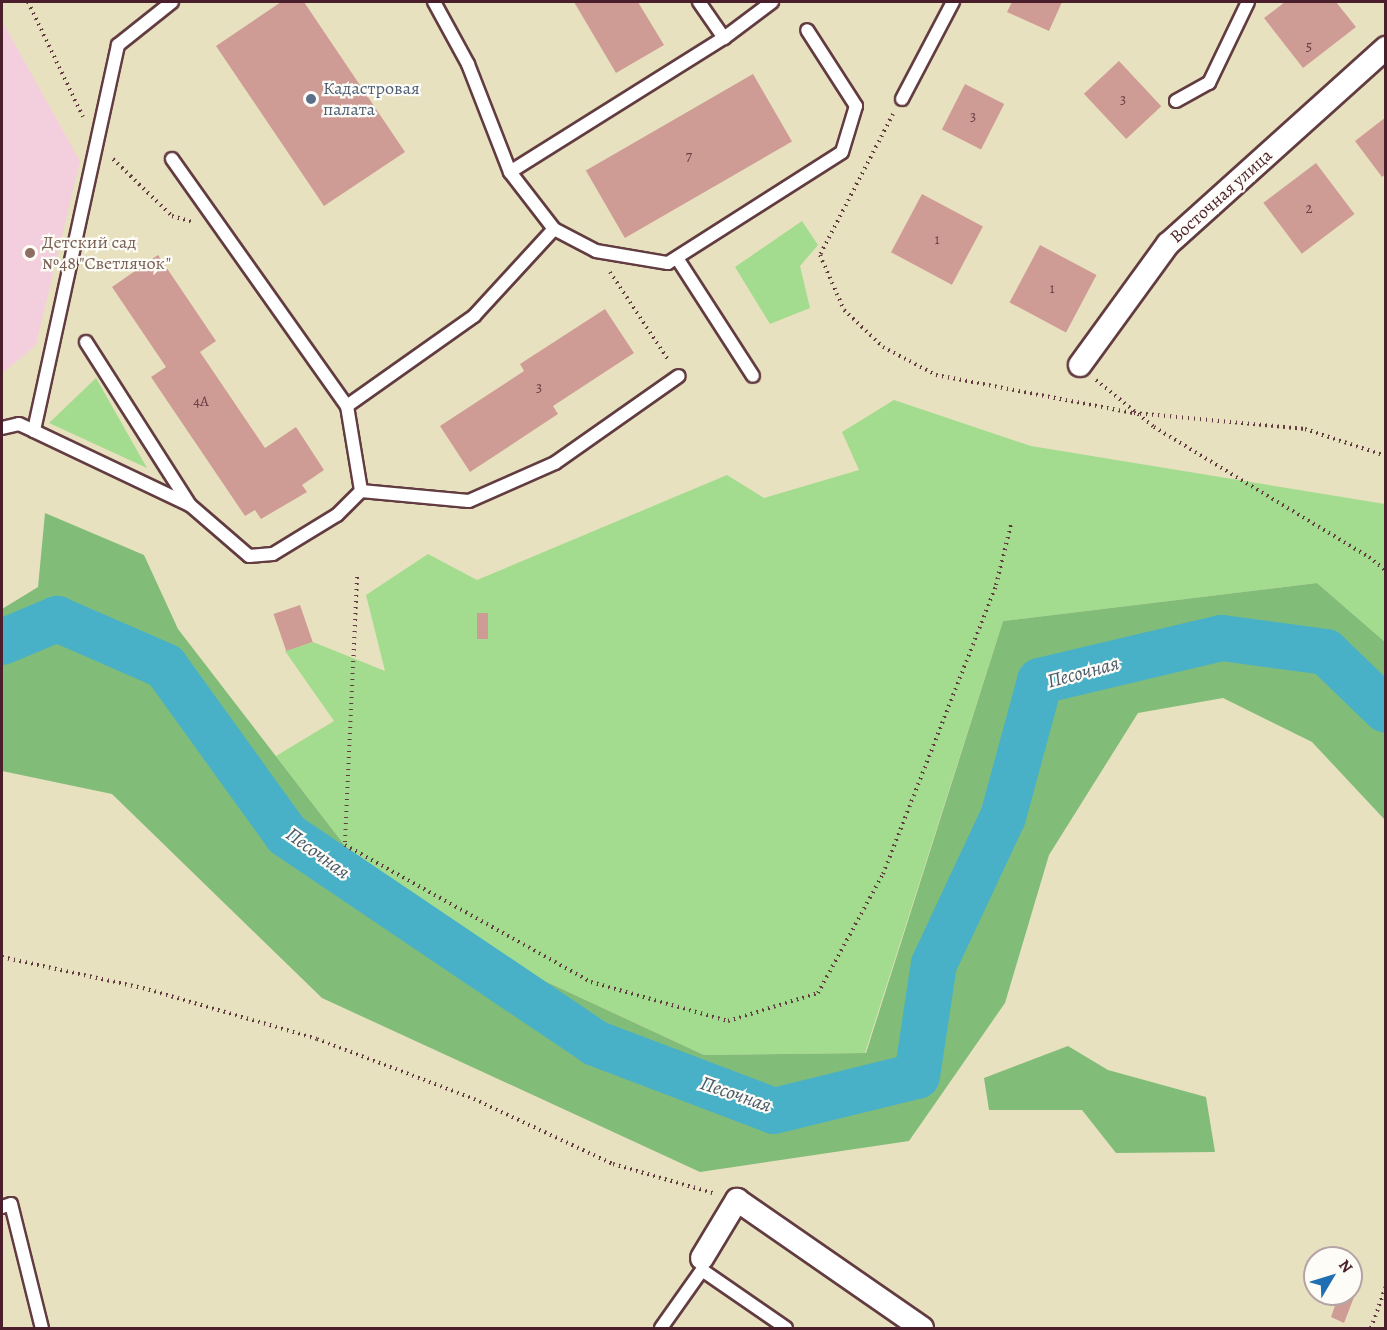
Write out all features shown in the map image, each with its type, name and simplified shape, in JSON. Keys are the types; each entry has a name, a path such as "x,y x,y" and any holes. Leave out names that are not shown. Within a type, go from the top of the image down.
{"street":[{"name":"Восточная улица","path":"1080,365 1168,244 1386,48"},
{"path":"702,1258 736,1200 922,1329"}],"lane":[{"path":"34,431 94,141 118,45 172,2"},
{"path":"434,2 468,64 510,172 554,229 596,251 668,264 842,152 856,106 807,30"},
{"path":"699,2 724,38"},
{"path":"510,172 724,38 772,2"},
{"path":"902,99 953,2"},
{"path":"1176,101 1209,83 1248,2"},
{"path":"172,159 347,406 361,491"},
{"path":"347,406 474,316 554,229"},
{"path":"677,258 753,376"},
{"path":"86,342 190,505"},
{"path":"361,491 469,501 555,463 679,376"},
{"path":"2,428 19,424 190,505 249,556 273,554 337,515 361,491"},
{"path":"2,1206 11,1204 42,1329"},
{"path":"661,1329 702,1270 786,1329"}],"path":[{"path":"28,2 94,141 171,216 221,231"},
{"path":"902,99 820,255 844,310 883,347 936,375 1134,413 1305,429 1386,456"},
{"path":"596,251 679,376"},
{"path":"1080,365 1134,413 1369,557 1386,571"},
{"path":"357,578 345,845 591,982 728,1021 818,993 883,874 996,585 1011,525"},
{"path":"2,957 143,988 317,1039 474,1099 613,1164 736,1200"},
{"path":"1371,1329 1386,1286"}],"shaded area":[{"name":"Детский сад №48 \"Светлячок\"","path":"2,21 80,161 36,345 2,374"}],"green space":[{"path":"802,221 818,245 800,266 810,308 770,324 735,267"},
{"path":"96,378 147,468 49,423"},
{"path":"894,400 1031,446 1385,504 1385,642 1317,583 1003,621 865,1053 704,1055 396,912 276,756 334,721 285,651 313,642 385,671 366,595 428,554 477,580 727,475 764,498 859,470 842,432"},
{"path":"45,513 144,555 178,629 396,912 704,1055 866,1053 1003,621 1317,583 1385,642 1385,820 1312,742 1223,698 1138,713 1049,855 1005,1003 909,1141 700,1172 322,998 112,794 2,771 2,609 38,587"},
{"path":"1068,1046 1108,1070 1206,1097 1215,1152 1116,1153 1082,1110 989,1110 984,1078"}],"building":[{"name":"Кадастровая палата","path":"281,2 304,2 405,152 324,206 216,46"},
{"path":"574,2 638,2 664,45 616,73"},
{"path":"1012,2 1062,2 1049,31 1007,12"},
{"path":"1285,2 1336,2 1356,27 1303,68 1264,18"},
{"path":"1119,61 1161,106 1126,139 1084,94"},
{"path":"753,74 792,142 625,238 586,170"},
{"path":"965,84 1004,104 981,149 942,129"},
{"path":"1386,117 1386,174 1382,177 1355,141"},
{"path":"1316,163 1355,214 1302,254 1263,203"},
{"path":"922,194 983,226 952,285 891,252"},
{"path":"1040,245 1097,275 1066,332 1009,302"},
{"path":"158,255 216,341 200,352 265,448 296,427 324,470 302,485 307,492 261,519 255,510 245,516 151,377 166,367 112,287"},
{"path":"605,309 634,353 553,406 558,414 470,472 440,426 524,371 520,364"},
{"path":"300,605 313,642 286,651 274,614"},
{"path":"477,613 488,613 488,639 477,639"},
{"path":"1335,1306 1351,1306 1344,1323 1331,1317"}],"waterway":[{"name":"Песочная","path":"2,642 57,619 165,666 287,835 595,1043 774,1111 917,1076 934,964 1003,817 1040,681 1222,638 1326,652 1386,710"}],"place":[{"name":"Кадастровая палата","path":"311,99"},
{"name":"Детский сад №48 \"Светлячок\"","path":"30,253"}]}
